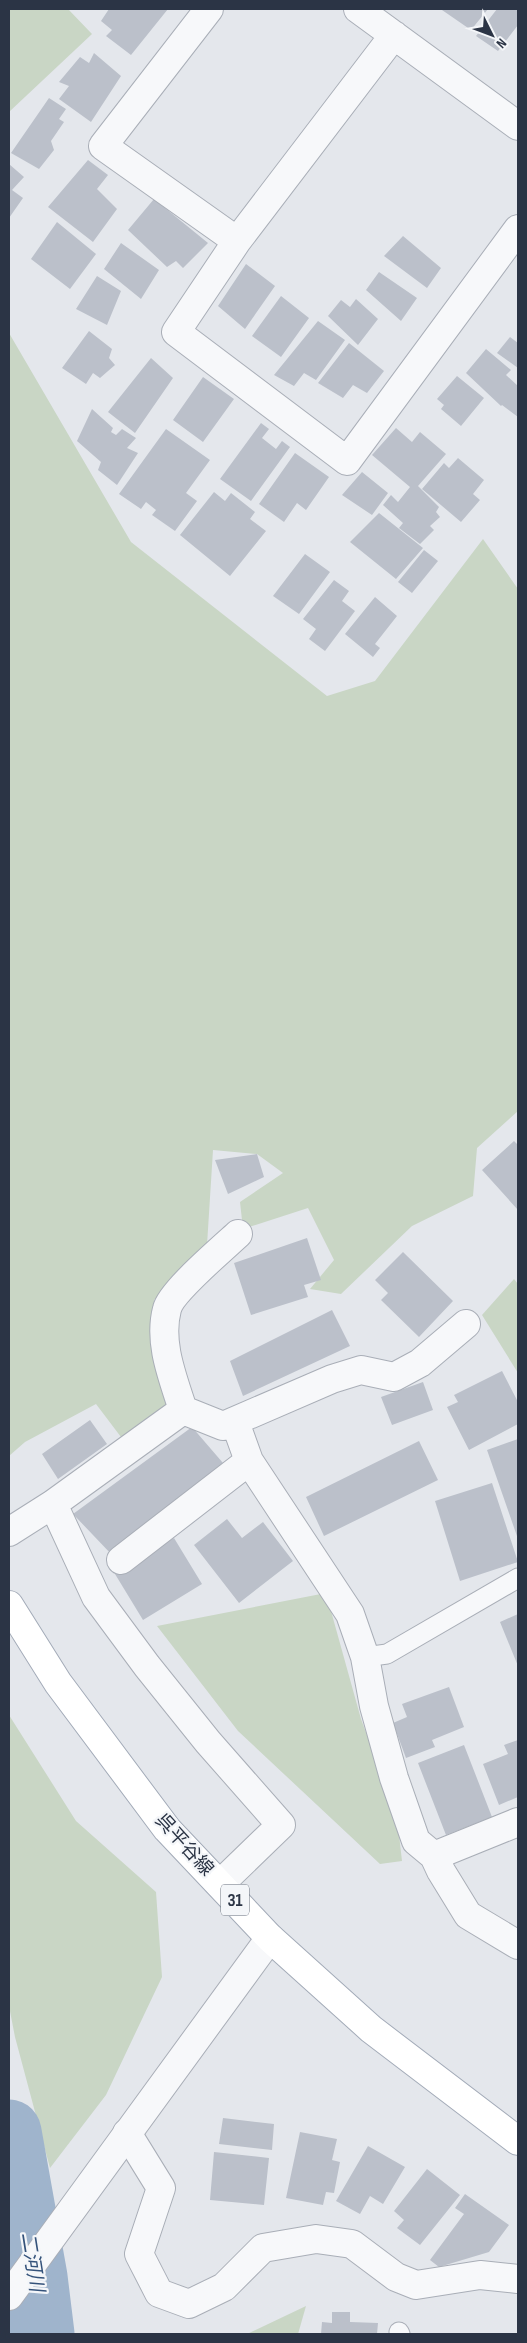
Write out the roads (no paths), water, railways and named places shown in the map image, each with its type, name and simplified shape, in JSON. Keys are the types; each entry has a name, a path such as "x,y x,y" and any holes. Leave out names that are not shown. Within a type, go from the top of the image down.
{"main road":[{"name":"呉平谷線","path":"9,1605 58,1683 167,1829 270,1938 371,2029 518,2141"}],"street":[{"path":"209,9 103,146 237,241"},
{"path":"358,9 518,126"},
{"path":"394,34 237,241 176,332 347,462 518,229"},
{"path":"183,1410 170,1369 164,1336 167,1307 196,1272 238,1234"},
{"path":"183,1410 223,1426 332,1379 361,1370 394,1377 420,1363 466,1324"},
{"path":"9,1532 52,1504 183,1410"},
{"path":"235,1422 249,1461 350,1614 365,1657 374,1706 416,1841 434,1856 441,1872 468,1915 518,1945"},
{"path":"121,1560 249,1461"},
{"path":"52,1504 96,1598 208,1742 281,1825 220,1884"},
{"path":"434,1856 518,1822"},
{"path":"9,2296 270,1938"},
{"path":"127,2133 161,2188 139,2254 159,2293 189,2304 224,2287 263,2248 316,2239 352,2244 396,2277 416,2285 480,2276 518,2279"}],"lane":[{"path":"365,1657 387,1654 518,1578"}],"waterway":[{"name":"二河川","path":"9,2132 35,2277 42,2334"}]}
